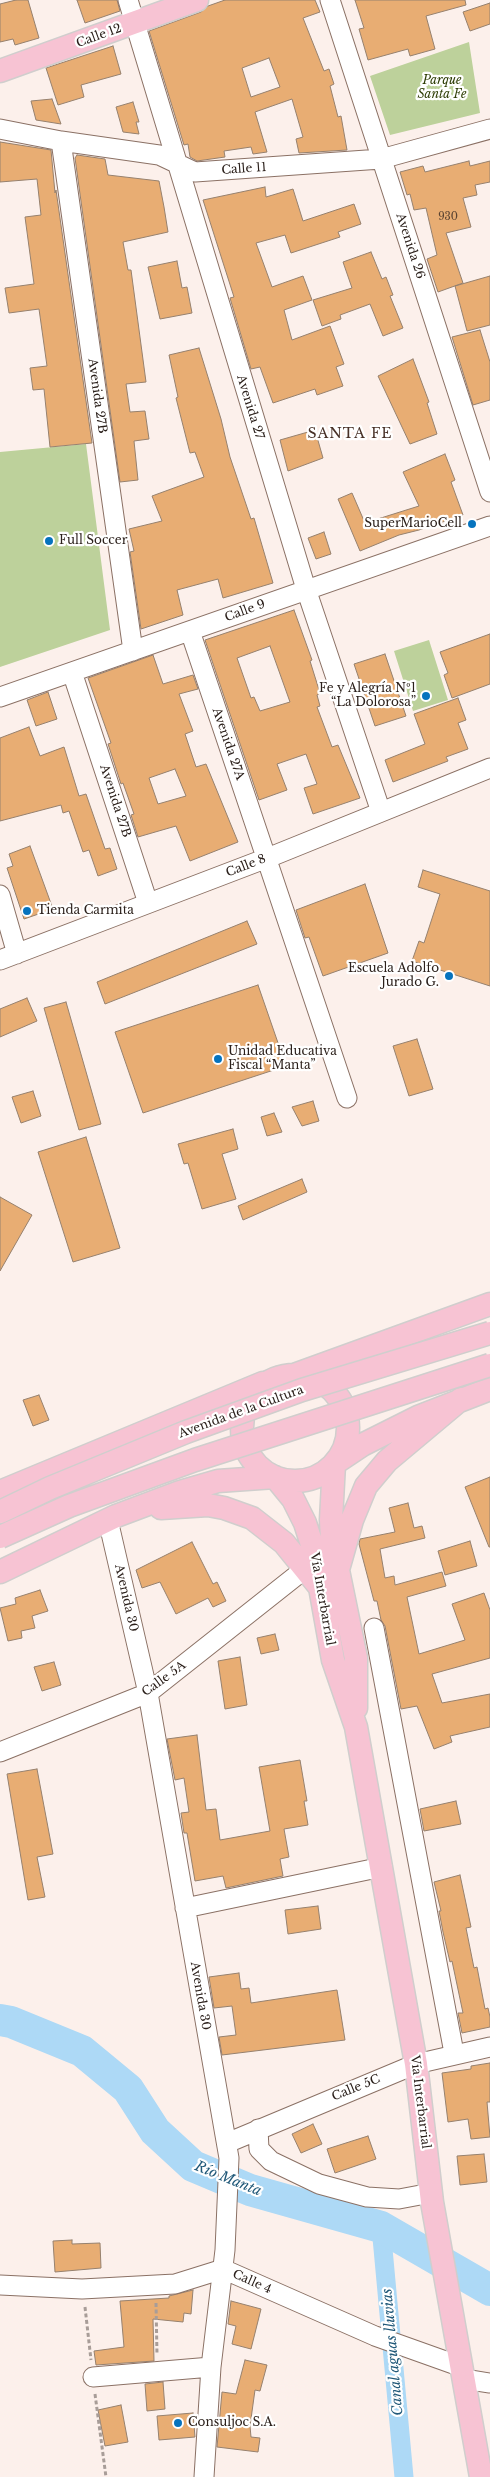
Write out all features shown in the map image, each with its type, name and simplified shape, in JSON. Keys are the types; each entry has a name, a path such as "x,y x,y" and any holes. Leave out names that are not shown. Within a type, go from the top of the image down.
{"main road":[{"name":"Calle 12","path":"0,71 197,0"},
{"name":"Avenida de la Cultura","path":"0,1492 79,1457 286,1376 490,1304"},
{"name":"Avenida de la Cultura","path":"0,1512 50,1488 195,1428 302,1390 490,1333"},
{"path":"0,1537 69,1506 195,1460 490,1365"},
{"path":"276,1477 262,1469 251,1457 244,1442 242,1426 245,1410 252,1396 264,1385 286,1376 312,1377 328,1386 339,1398 347,1415 348,1432 344,1449 334,1464"},
{"path":"0,1572 112,1518 180,1492 218,1481 276,1477 291,1480 307,1479 321,1474 334,1464 392,1430 461,1399 490,1389"},
{"path":"338,1571 352,1520 366,1486 386,1461 461,1399"},
{"name":"Vía Interbarrial","path":"334,1464 330,1520 338,1571 356,1658 356,1727"},
{"name":"Vía Interbarrial","path":"276,1477 294,1499 305,1523 313,1548 333,1660 356,1727 416,2064 432,2198 481,2477"},
{"path":"112,1518 168,1506 193,1505 224,1508 252,1518 264,1526 284,1543 319,1586"}],"street":[{"name":"Avenida 27","path":"128,0 306,589 381,812"},
{"name":"Avenida 26","path":"330,0 490,492"},
{"name":"Calle 11","path":"0,129 61,141 159,154 195,172 381,159 490,129"},
{"name":"Avenida 27B","path":"61,141 133,652"},
{"name":"Calle 9","path":"0,697 490,526"},
{"name":"Avenida 27A","path":"190,631 347,1098"},
{"name":"Avenida 27B","path":"72,672 148,903"},
{"name":"Calle 8","path":"9,957 490,768"},
{"path":"0,895 9,957"},
{"name":"Avenida 30","path":"112,1518 148,1693 228,2151 224,2269 211,2367 204,2477"},
{"name":"Calle 5A","path":"0,1752 148,1693 306,1568"},
{"path":"374,1628 454,2053"},
{"path":"185,1908 382,1868"},
{"name":"Calle 5C","path":"228,2151 258,2128 416,2064 454,2053 490,2047"},
{"path":"258,2128 259,2149 271,2161 318,2184 367,2197 399,2199 432,2198"},
{"name":"Calle 4","path":"0,2285 82,2289 175,2284 224,2269 384,2339 462,2366 490,2383"},
{"path":"93,2377 157,2370 211,2367"}],"path":[{"path":"156,2284 157,2370"}],"green space":[{"name":"Parque Santa Fe","path":"469,42 480,113 390,135 370,76"},
{"name":"Full Soccer","path":"86,444 110,630 0,667 0,452"},
{"path":"429,640 448,700 413,711 394,651"}],"building":[{"path":"16,0 28,0 39,38 15,45 13,39 0,42 0,4"},
{"path":"77,0 117,0 120,11 85,23"},
{"path":"225,0 315,0 320,12 303,18 324,71 329,69 334,84 330,86 338,117 341,116 347,150 299,153 296,139 303,137 292,99 255,112 267,152 253,154 251,147 224,151 225,157 197,161 190,157 188,144 184,145 149,31 201,12 208,6","holes":["269,58 280,87 251,97 242,68"]},
{"path":"355,0 465,0 466,5 426,16 435,49 410,56 408,49 368,60 359,29 364,28"},
{"path":"490,3 490,24 470,31 463,12"},
{"path":"113,46 121,74 81,85 84,97 58,105 46,68"},
{"path":"52,99 61,124 36,120 31,101"},
{"path":"133,102 139,122 136,122 139,134 123,132 116,107"},
{"path":"0,142 51,150 55,193 56,190 92,443 50,447 44,389 33,390 30,368 47,366 39,309 9,313 5,288 34,284 25,217 41,215 37,179 0,182"},
{"path":"77,155 105,159 108,175 159,181 164,207 168,232 123,242 128,270 131,270 146,382 126,384 130,412 145,411 149,439 134,441 138,480 120,482 75,158"},
{"path":"469,161 470,166 490,161 490,182 475,185 477,195 463,198 471,227 446,233 463,283 438,292 427,259 437,255 426,208 414,210 410,194 407,195 400,172 423,166 425,172"},
{"path":"265,187 266,197 293,189 303,221 354,204 361,224 338,232 340,237 291,253 285,235 256,243 272,287 303,276 312,300 284,310 292,340 330,326 344,364 336,367 343,386 317,395 315,389 273,403 260,367 251,369 230,298 234,297 203,200"},
{"path":"371,252 382,279 386,277 393,295 390,296 403,328 383,336 370,304 340,315 341,319 322,326 313,300 352,288 343,262"},
{"path":"177,261 182,288 187,287 192,313 160,319 148,267"},
{"path":"490,276 490,325 467,331 455,286"},
{"path":"480,330 490,362 490,400 473,405 452,337"},
{"path":"199,348 221,419 230,457 251,519 254,518 273,583 223,598 218,579 177,590 183,615 141,629 130,552 134,551 129,529 162,521 152,496 204,477 195,452 190,453 176,398 178,397 169,355"},
{"path":"413,359 429,402 427,403 437,434 410,444 378,376"},
{"path":"315,430 323,458 288,471 280,440"},
{"path":"445,454 455,480 451,482 463,515 399,535 360,551 338,499 352,493 365,523 419,506 403,472"},
{"path":"324,532 331,554 316,559 308,538"},
{"path":"294,610 312,660 310,661 320,693 317,695 320,706 317,707 332,747 338,745 360,798 313,814 304,788 317,784 306,754 277,764 287,790 259,800 205,640","holes":["270,646 290,702 260,711 254,697 251,698 237,658"]},
{"path":"490,634 490,684 452,698 444,675 448,673 440,652"},
{"path":"385,654 406,716 375,726 354,664"},
{"path":"153,655 163,684 193,675 198,689 179,694 193,731 185,734 196,767 206,764 238,842 190,861 176,826 138,837 131,815 134,814 123,783 121,784 108,744 111,743 88,678","holes":["175,769 186,796 158,804 149,778"]},
{"path":"48,692 57,719 36,726 27,700"},
{"path":"458,698 466,720 458,723 468,749 446,757 448,761 393,782 385,760 425,744 414,714"},
{"path":"29,727 40,756 64,747 79,796 86,794 105,849 110,848 117,869 98,876 89,850 83,852 69,811 63,813 61,805 0,821 0,738"},
{"path":"30,846 53,909 24,919 7,868 13,866 9,854"},
{"path":"423,870 490,891 490,986 412,961 419,941 424,943 440,894 418,887"},
{"path":"365,884 388,953 323,976 309,937 305,938 296,910"},
{"path":"247,921 257,944 105,1004 97,982"},
{"path":"258,985 286,1066 143,1113 115,1032"},
{"path":"27,998 37,1021 0,1037 0,1009"},
{"path":"66,1002 101,1124 79,1130 44,1008"},
{"path":"417,1039 433,1089 409,1096 393,1046"},
{"path":"33,1091 41,1116 21,1123 12,1097"},
{"path":"313,1101 319,1121 302,1126 292,1107"},
{"path":"274,1113 282,1132 267,1136 261,1117"},
{"path":"233,1129 238,1149 222,1154 236,1199 202,1209 188,1163 184,1164 178,1144"},
{"path":"86,1137 120,1248 73,1262 38,1152"},
{"path":"302,1179 307,1192 243,1220 238,1206"},
{"path":"0,1197 32,1215 0,1271"},
{"path":"39,1395 49,1420 33,1426 23,1400"},
{"path":"490,1477 490,1547 489,1547 465,1487"},
{"path":"408,1503 414,1528 422,1526 425,1538 380,1549 385,1578 394,1576 395,1585 442,1572 446,1586 407,1597 419,1654 465,1640 452,1604 484,1593 490,1610 490,1658 432,1674 442,1703 490,1694 490,1727 450,1736 452,1742 434,1749 417,1706 401,1709 385,1626 381,1620 377,1601 374,1601 359,1544 360,1539 395,1532 389,1508"},
{"path":"470,1541 477,1566 445,1575 438,1551"},
{"path":"192,1542 213,1584 217,1582 226,1601 213,1607 208,1598 176,1614 160,1582 142,1588 136,1570"},
{"path":"40,1590 48,1611 32,1616 35,1628 21,1631 22,1638 8,1641 0,1608 16,1604 15,1598"},
{"path":"275,1634 279,1650 261,1654 257,1638"},
{"path":"240,1657 247,1705 225,1709 218,1661"},
{"path":"54,1662 61,1685 42,1691 34,1667"},
{"path":"197,1735 206,1810 216,1809 220,1840 270,1831 259,1767 300,1760 307,1801 304,1801 308,1825 284,1829 289,1857 280,1859 283,1876 226,1888 223,1876 195,1881 187,1833 184,1833 181,1813 189,1812 184,1778 175,1780 167,1739"},
{"path":"37,1769 53,1854 37,1857 45,1897 28,1900 7,1774"},
{"path":"456,1801 461,1824 424,1831 420,1809"},
{"path":"460,1875 471,1927 466,1928 474,1968 477,1967 485,2009 488,2008 490,2017 490,2027 462,2033 458,2013 463,2013 452,1961 450,1962 443,1932 439,1911 441,1911 434,1882"},
{"path":"318,1906 321,1929 288,1934 285,1910"},
{"path":"239,1973 241,1989 249,1988 251,2003 337,1990 345,2040 222,2055 219,2037 236,2035 232,2006 214,2008 209,1977"},
{"path":"490,2063 490,2102 487,2102 490,2137 471,2139 468,2119 448,2122 442,2073 471,2069 471,2066"},
{"path":"313,2124 322,2144 301,2153 292,2134"},
{"path":"368,2136 376,2159 335,2173 327,2149"},
{"path":"484,2154 487,2182 460,2185 457,2156"},
{"path":"72,2240 72,2244 100,2243 101,2268 55,2272 53,2241"},
{"path":"193,2290 191,2314 184,2313 183,2322 153,2319 154,2361 96,2365 94,2351 124,2347 120,2301 169,2298 169,2296"},
{"path":"231,2301 261,2309 251,2349 232,2344 236,2326 228,2324"},
{"path":"245,2360 267,2365 260,2391 255,2390 250,2426 251,2437 260,2438 258,2452 217,2447 222,2392 236,2394"},
{"path":"163,2382 165,2409 147,2411 145,2384"},
{"path":"121,2405 128,2442 105,2446 98,2410"},
{"name":"Consuljoc S.A.","path":"193,2413 195,2437 159,2440 157,2416"}],"waterway":[{"name":"Río Manta","path":"0,2020 11,2022 82,2051 128,2089 155,2131 193,2166 250,2190 381,2227 490,2290"},
{"name":"Canal aguas lluvias","path":"381,2227 404,2477"}],"place":[{"name":"SuperMarioCell","path":"472,524"},
{"name":"Full Soccer","path":"49,541"},
{"name":"Fe y Alegría Nº1 “La Dolorosa”","path":"426,696"},
{"name":"Tienda Carmita","path":"27,911"},
{"name":"Escuela Adolfo Jurado G.","path":"449,976"},
{"name":"Unidad Educativa Fiscal “Manta”","path":"218,1059"},
{"name":"Consuljoc S.A.","path":"178,2423"}],"district":[{"name":"SANTA FE","path":"350,434"}]}
